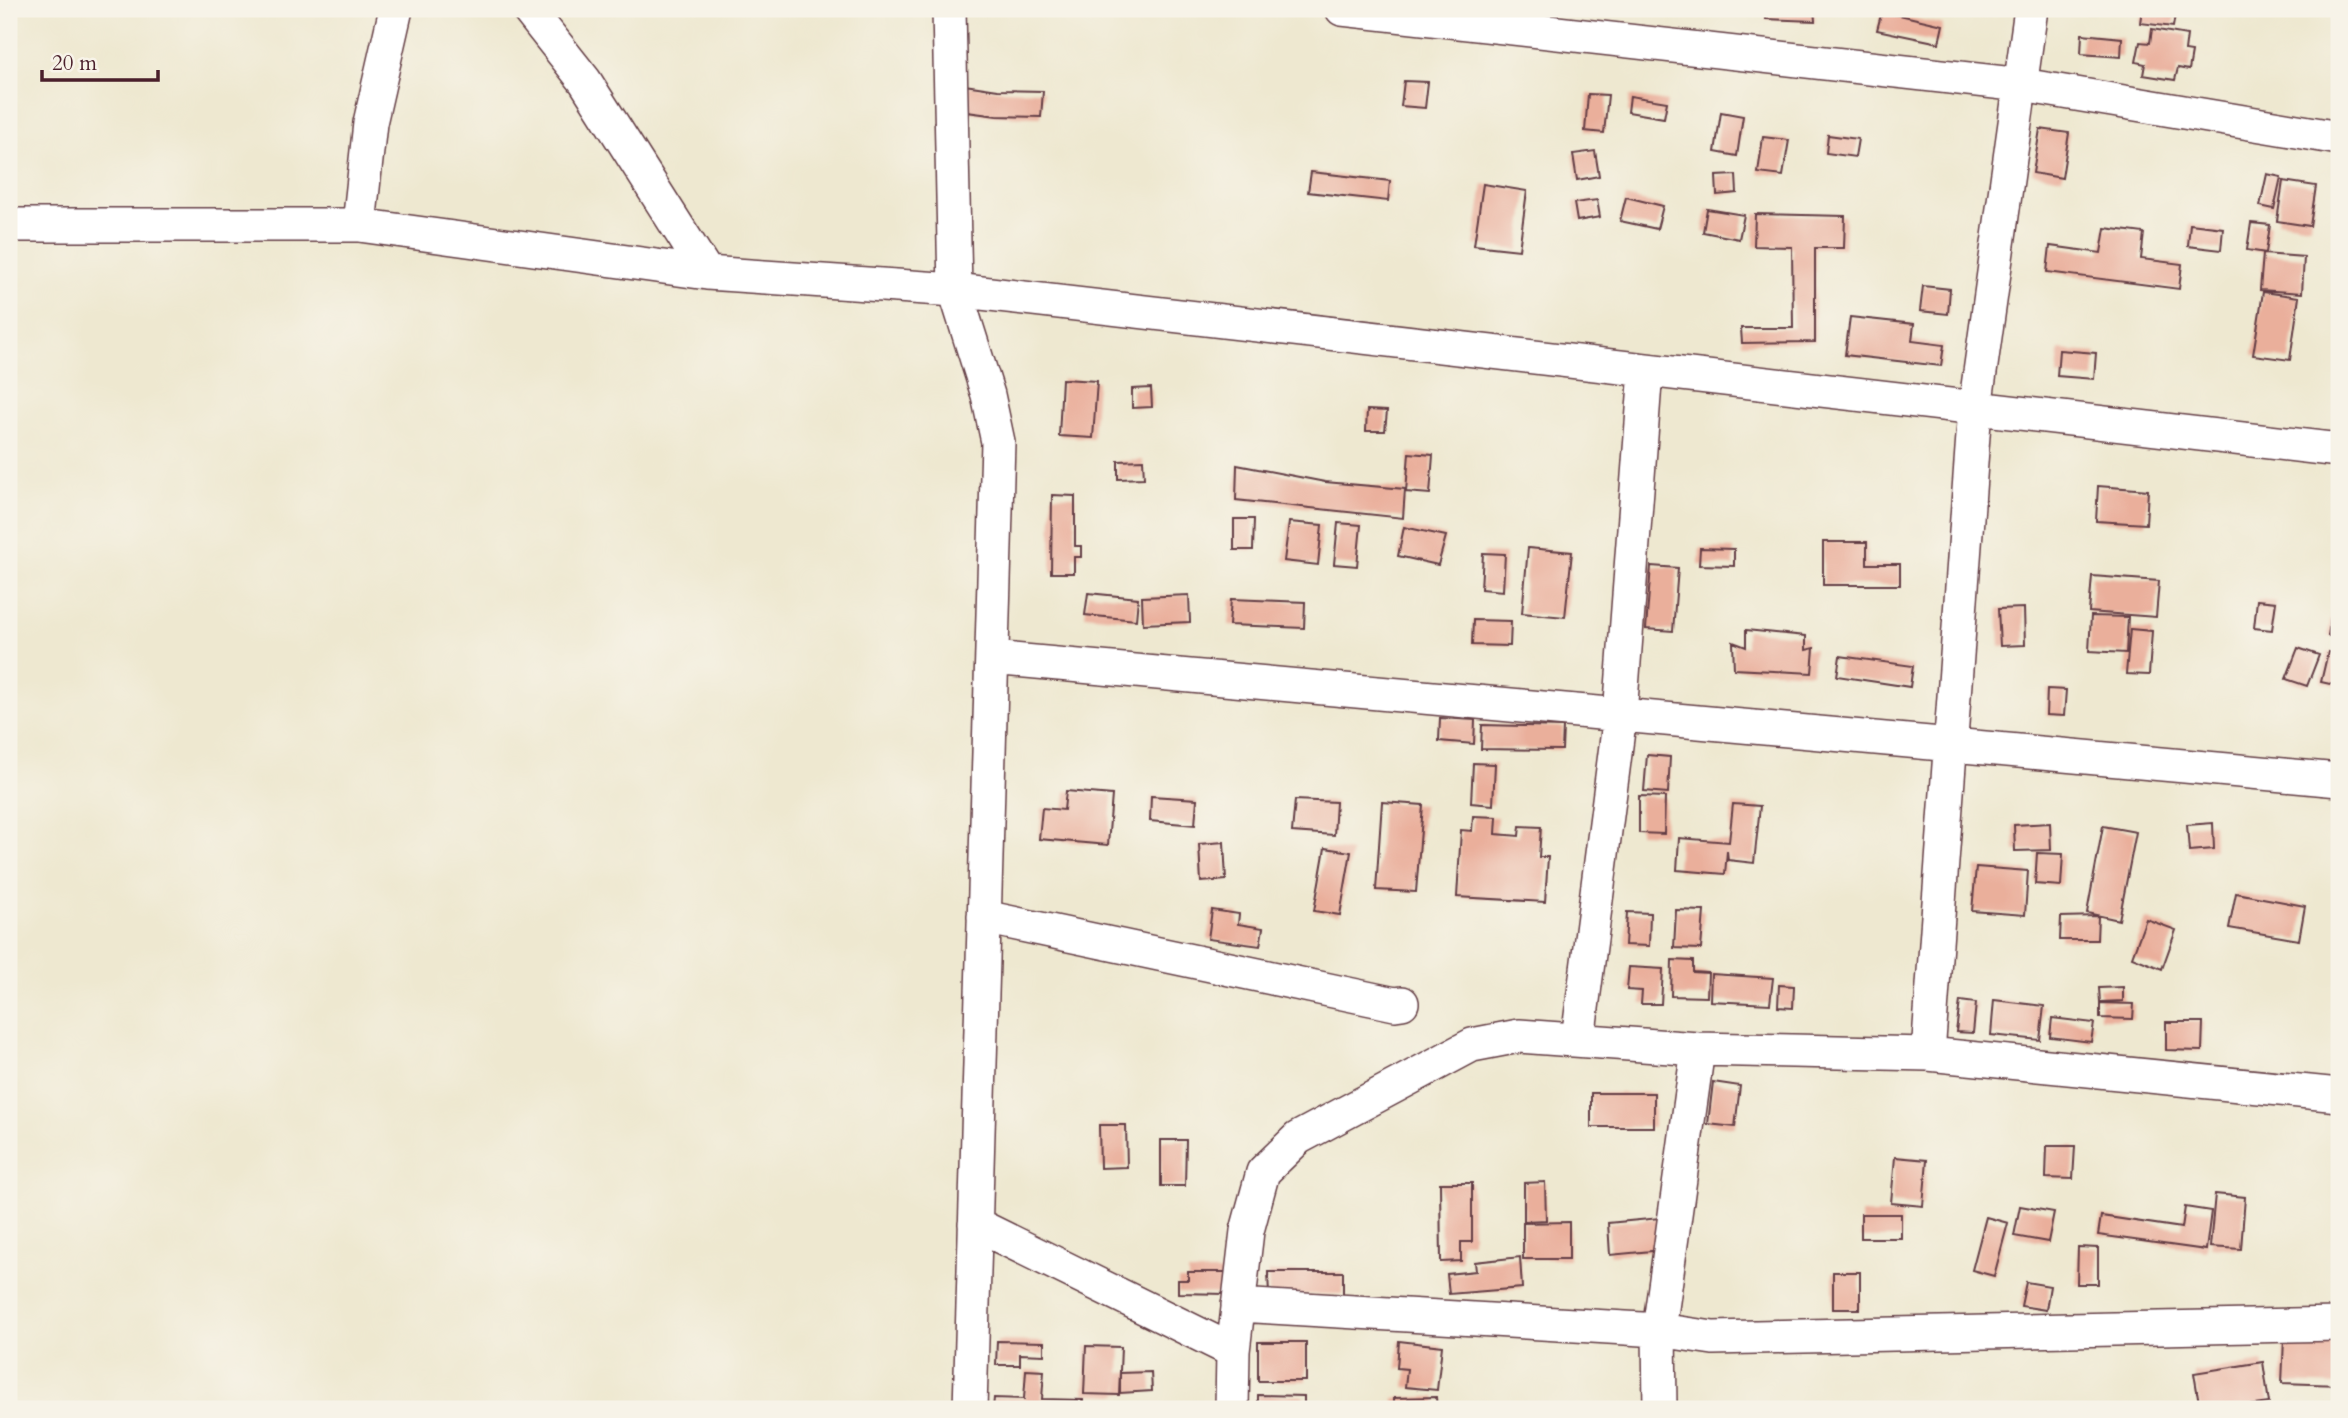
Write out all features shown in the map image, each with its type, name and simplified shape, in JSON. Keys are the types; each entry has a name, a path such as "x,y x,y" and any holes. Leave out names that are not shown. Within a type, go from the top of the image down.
{"street":[{"path":"359,225 370,123 396,9"},
{"path":"528,9 585,82 707,273"},
{"path":"949,9 955,290 988,395 998,442 970,1409"},
{"path":"1342,9 2022,85 2339,138"},
{"path":"1928,1054 1975,408 2031,9"},
{"path":"9,225 359,225 707,273 955,290 2339,450"},
{"path":"1578,1039 1620,715 1646,370"},
{"path":"992,658 2339,780"},
{"path":"984,917 1395,1004 1402,1003"},
{"path":"1231,1409 1233,1351 1247,1231 1263,1172 1298,1138 1472,1045 1519,1036 1698,1049 1928,1054 2339,1095"},
{"path":"1660,1409 1660,1329 1698,1049"},
{"path":"975,1224 1233,1351"},
{"path":"1238,1305 1660,1329 1713,1338 2339,1324"}],"building":[{"path":"1766,9 1814,9 1815,21 1766,19"},
{"path":"2142,9 2176,9 2173,27 2140,23"},
{"path":"1882,11 1943,25 1939,43 1877,30"},
{"path":"2152,29 2187,35 2185,51 2192,52 2189,70 2178,68 2175,80 2143,75 2145,64 2136,62 2140,42 2150,43"},
{"path":"2082,34 2122,38 2121,57 2081,54"},
{"path":"1404,81 1428,82 1425,108 1401,106"},
{"path":"958,84 998,90 1043,91 1041,117 997,116 960,111"},
{"path":"1588,94 1608,95 1604,133 1585,131"},
{"path":"1630,96 1667,102 1664,118 1628,112"},
{"path":"1721,112 1743,116 1737,156 1715,152"},
{"path":"2040,129 2069,133 2062,178 2033,173"},
{"path":"1828,135 1858,139 1855,157 1826,153"},
{"path":"1763,137 1789,140 1783,176 1758,173"},
{"path":"1595,151 1599,176 1577,180 1573,154"},
{"path":"1311,172 1390,181 1388,201 1308,192"},
{"path":"2267,174 2281,177 2274,209 2260,206"},
{"path":"1736,175 1737,193 1717,195 1716,176"},
{"path":"2283,181 2316,186 2310,226 2277,221"},
{"path":"1483,184 1527,191 1519,250 1474,245"},
{"path":"1626,197 1663,206 1657,229 1620,221"},
{"path":"1597,200 1600,217 1577,221 1574,203"},
{"path":"1707,209 1744,215 1739,239 1703,232"},
{"path":"1755,214 1845,216 1844,248 1815,248 1815,342 1742,343 1741,328 1793,328 1792,247 1754,246"},
{"path":"2251,223 2270,225 2266,253 2247,250"},
{"path":"2190,224 2223,228 2221,250 2188,246"},
{"path":"2105,228 2144,233 2141,259 2182,264 2179,289 2047,272 2050,246 2101,253"},
{"path":"2263,254 2304,257 2302,293 2260,290"},
{"path":"1923,286 1950,289 1948,314 1920,311"},
{"path":"2263,292 2299,297 2290,360 2253,355"},
{"path":"1850,317 1914,324 1912,341 1944,345 1941,366 1845,355"},
{"path":"2059,350 2096,353 2094,379 2057,376"},
{"path":"1062,379 1097,381 1093,438 1059,436"},
{"path":"1151,388 1152,407 1132,408 1132,389"},
{"path":"1367,410 1387,411 1385,431 1366,431"},
{"path":"1409,453 1433,455 1430,494 1406,492"},
{"path":"1143,460 1144,478 1118,479 1118,461"},
{"path":"1237,465 1325,482 1405,489 1403,518 1236,500"},
{"path":"2098,486 2148,490 2146,524 2096,521"},
{"path":"1052,495 1075,496 1075,546 1081,546 1081,557 1074,557 1074,573 1051,573"},
{"path":"1234,519 1254,519 1253,550 1234,550"},
{"path":"1289,522 1322,525 1318,565 1284,561"},
{"path":"1338,523 1361,525 1357,566 1334,564"},
{"path":"1404,527 1446,536 1438,565 1398,556"},
{"path":"1823,542 1867,542 1867,564 1900,564 1900,585 1823,585"},
{"path":"1528,548 1572,552 1565,617 1522,613"},
{"path":"1700,548 1734,549 1734,566 1699,565"},
{"path":"1483,553 1505,554 1503,591 1481,589"},
{"path":"1651,566 1678,568 1673,631 1646,629"},
{"path":"2339,573 2339,638 2328,636"},
{"path":"2092,576 2159,581 2156,617 2089,612"},
{"path":"1088,593 1138,598 1136,620 1085,615"},
{"path":"1189,595 1190,622 1143,624 1142,597"},
{"path":"1231,599 1305,602 1304,628 1229,625"},
{"path":"2257,600 2276,602 2272,630 2254,628"},
{"path":"2024,608 2025,645 2000,646 1998,609"},
{"path":"2091,616 2128,617 2126,653 2089,651"},
{"path":"1473,620 1511,621 1510,646 1472,645"},
{"path":"2130,629 2152,631 2149,675 2126,674"},
{"path":"1746,630 1806,636 1806,650 1814,648 1812,673 1734,669 1733,642 1746,647"},
{"path":"2298,648 2319,655 2307,686 2286,679"},
{"path":"2328,652 2339,654 2339,686 2321,682"},
{"path":"1840,656 1913,666 1910,687 1837,676"},
{"path":"2047,689 2066,690 2064,716 2046,715"},
{"path":"1440,718 1475,720 1474,744 1439,741"},
{"path":"1482,725 1563,727 1562,750 1481,749"},
{"path":"1647,755 1670,757 1668,793 1644,791"},
{"path":"1473,763 1495,764 1493,805 1471,803"},
{"path":"1066,791 1112,795 1108,845 1039,839 1042,808 1064,810"},
{"path":"1151,796 1197,799 1195,825 1150,821"},
{"path":"1639,796 1665,797 1664,834 1639,833"},
{"path":"1295,800 1336,802 1334,835 1292,832"},
{"path":"1382,802 1423,805 1416,892 1376,890"},
{"path":"1733,804 1760,806 1754,863 1728,860 1727,851 1725,874 1677,870 1679,838 1729,842"},
{"path":"1473,816 1497,817 1496,834 1519,836 1520,826 1541,827 1539,857 1548,857 1545,902 1457,897 1461,830 1472,831"},
{"path":"2050,823 2051,850 2015,851 2014,825"},
{"path":"2213,823 2214,849 2189,851 2187,825"},
{"path":"2103,826 2136,832 2119,920 2087,913"},
{"path":"1224,842 1226,880 1201,882 1199,844"},
{"path":"1325,848 1351,852 1340,915 1314,911"},
{"path":"2037,853 2063,854 2061,886 2035,884"},
{"path":"1976,867 2028,871 2025,915 1972,911"},
{"path":"2236,893 2305,906 2299,940 2229,928"},
{"path":"1212,910 1239,914 1238,924 1263,928 1260,946 1208,939"},
{"path":"1676,910 1704,911 1701,949 1674,948"},
{"path":"1627,912 1650,913 1649,946 1625,945"},
{"path":"2098,916 2097,940 2060,940 2061,917"},
{"path":"2146,919 2176,930 2162,969 2132,957"},
{"path":"1672,960 1693,961 1693,972 1708,973 1707,997 1671,996"},
{"path":"1629,967 1663,969 1661,1004 1641,1004 1642,991 1627,990"},
{"path":"1711,974 1773,978 1770,1004 1710,1001"},
{"path":"1779,985 1794,986 1793,1008 1778,1007"},
{"path":"2123,987 2123,1001 2100,1002 2099,988"},
{"path":"1994,1000 2044,1006 2040,1040 1991,1035"},
{"path":"1960,1001 1976,1003 1973,1033 1956,1032"},
{"path":"2100,1003 2134,1004 2133,1019 2100,1018"},
{"path":"2052,1018 2094,1023 2091,1042 2050,1037"},
{"path":"2166,1022 2203,1022 2202,1051 2166,1050"},
{"path":"1713,1082 1740,1086 1735,1127 1708,1124"},
{"path":"1591,1093 1654,1093 1654,1127 1591,1127"},
{"path":"1099,1125 1126,1125 1127,1167 1100,1168"},
{"path":"1161,1140 1186,1140 1185,1186 1161,1186"},
{"path":"2047,1146 2075,1146 2073,1179 2046,1178"},
{"path":"1895,1157 1927,1160 1923,1206 1891,1203"},
{"path":"1545,1182 1546,1220 1524,1221 1524,1183"},
{"path":"1440,1183 1472,1183 1472,1242 1461,1242 1461,1261 1441,1262"},
{"path":"2215,1194 2245,1197 2241,1249 2210,1247"},
{"path":"2020,1206 2054,1212 2048,1242 2014,1236"},
{"path":"2185,1207 2211,1211 2206,1250 2098,1235 2101,1216 2182,1228"},
{"path":"1861,1214 1901,1214 1901,1238 1861,1238"},
{"path":"1986,1217 2008,1223 1994,1276 1972,1270"},
{"path":"1660,1218 1662,1250 1610,1255 1608,1223"},
{"path":"1569,1222 1569,1259 1523,1259 1523,1223"},
{"path":"2078,1247 2098,1248 2098,1284 2077,1284"},
{"path":"1520,1257 1522,1288 1449,1294 1447,1274 1476,1271 1475,1262"},
{"path":"1188,1272 1227,1272 1226,1294 1178,1293 1178,1280 1188,1280"},
{"path":"1268,1272 1343,1272 1343,1294 1269,1295"},
{"path":"1833,1272 1860,1272 1860,1309 1833,1309"},
{"path":"2026,1282 2050,1286 2046,1310 2021,1306"},
{"path":"2284,1339 2339,1341 2339,1385 2282,1383"},
{"path":"997,1341 1044,1342 1044,1355 1020,1354 1020,1365 996,1365"},
{"path":"1399,1341 1442,1346 1437,1390 1405,1387 1407,1369 1397,1368"},
{"path":"1258,1342 1306,1342 1306,1381 1258,1381"},
{"path":"1086,1346 1121,1347 1119,1395 1084,1394"},
{"path":"2263,1362 2269,1403 2225,1409 2200,1409 2194,1373"},
{"path":"1026,1370 1044,1371 1042,1399 1083,1400 1083,1409 993,1409 994,1398 1024,1399"},
{"path":"1151,1372 1152,1391 1120,1393 1120,1373"},
{"path":"1258,1395 1304,1396 1304,1409 1258,1409"},
{"path":"1436,1397 1437,1409 1394,1409 1394,1398"}]}
